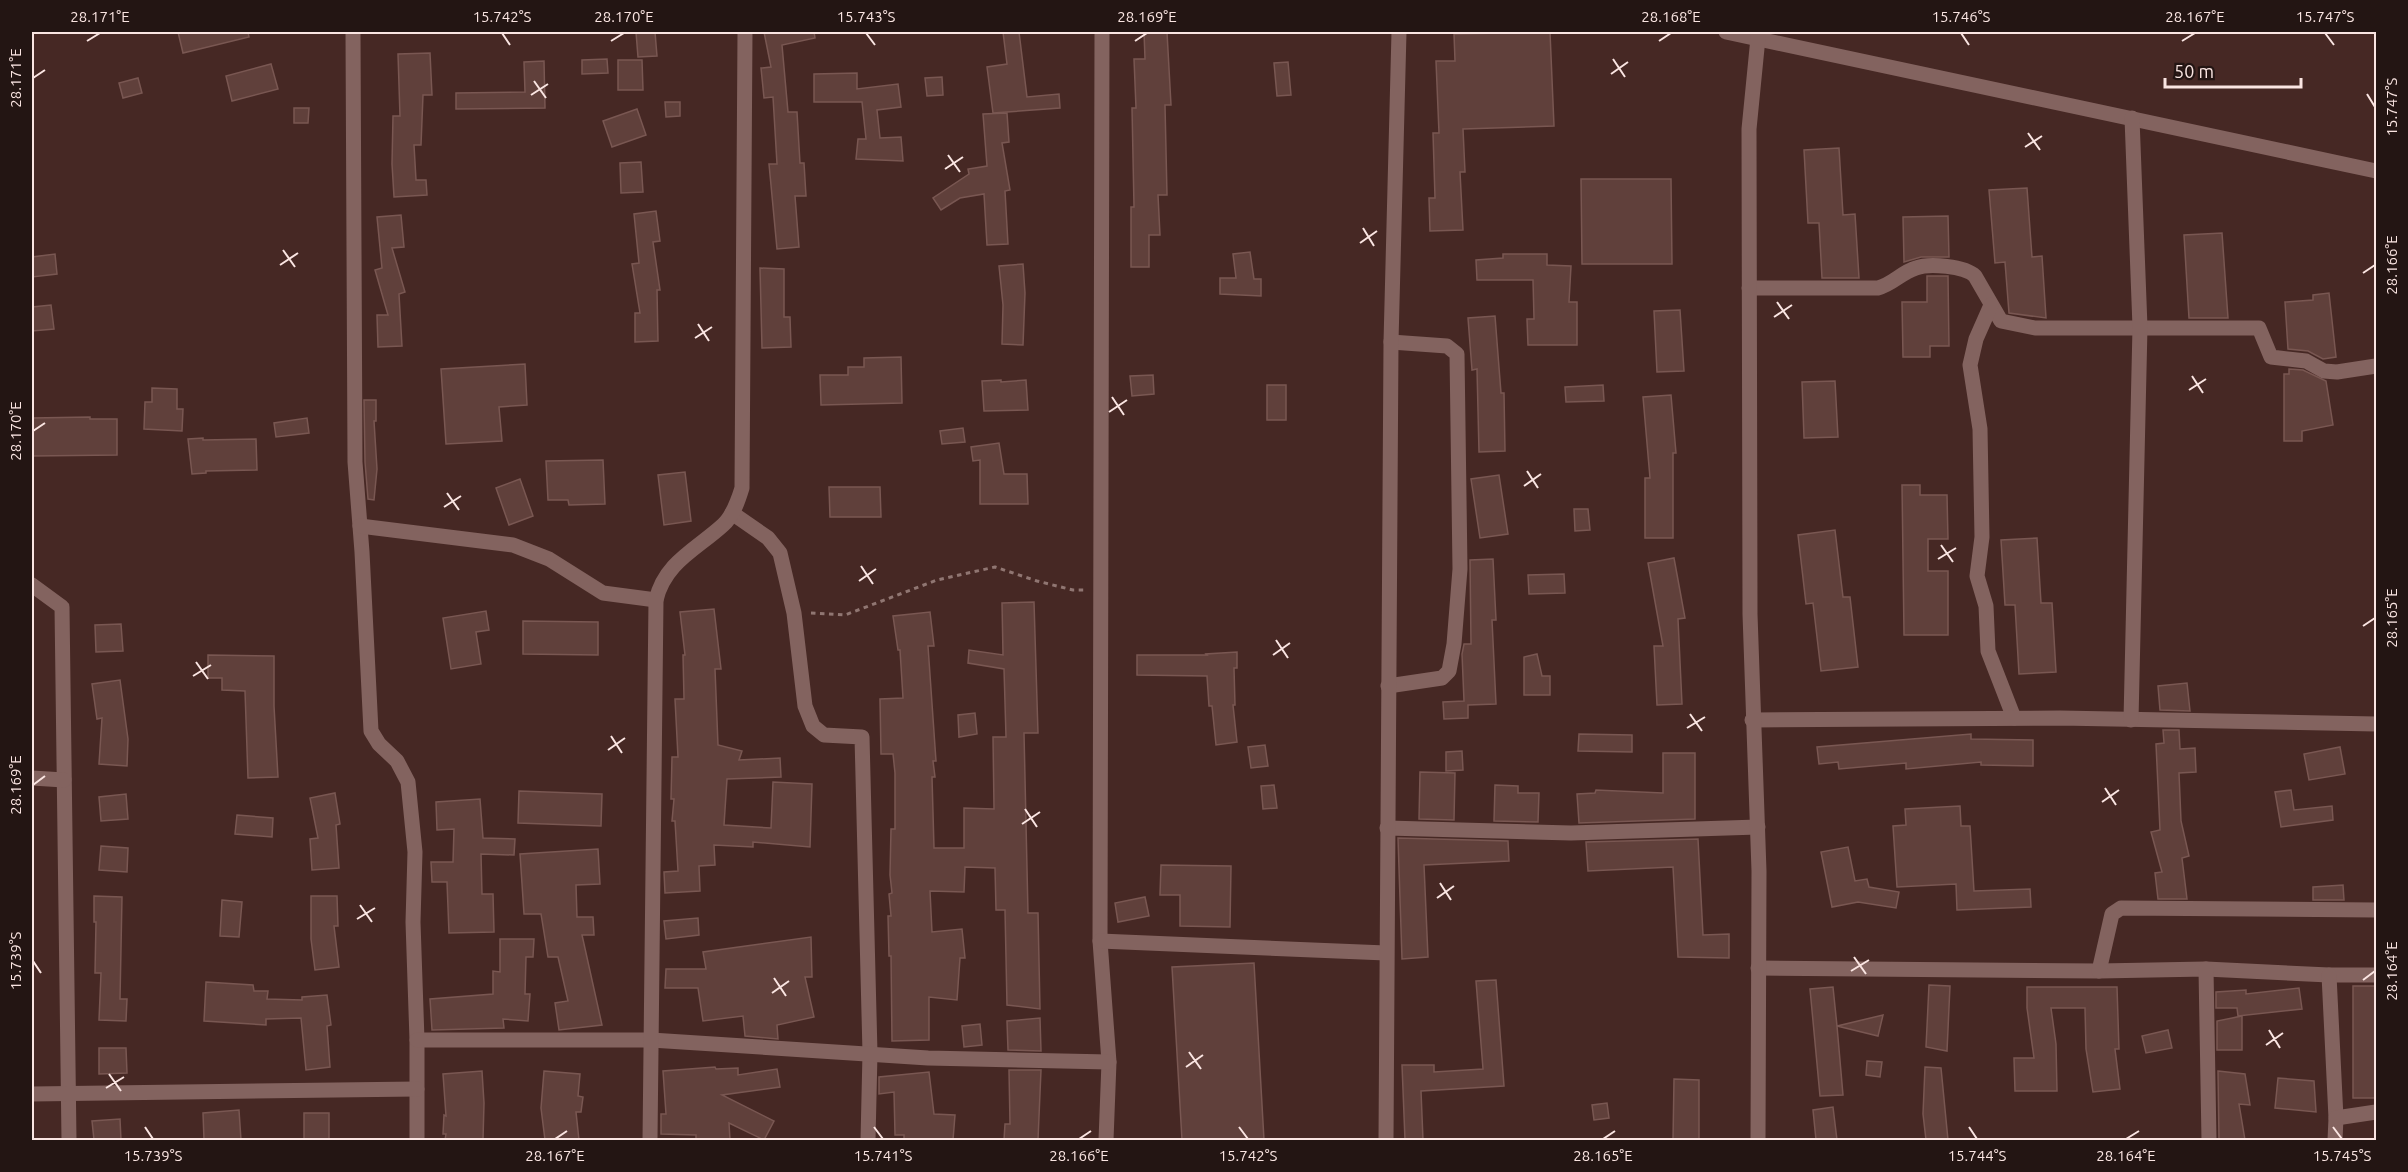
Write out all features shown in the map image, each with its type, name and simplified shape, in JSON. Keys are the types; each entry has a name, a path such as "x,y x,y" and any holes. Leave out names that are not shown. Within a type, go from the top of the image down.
{"street":[{"path":"353,32 355,462 370,731 379,744 397,761 408,782 415,852 413,922 417,1041 417,1140"},
{"path":"650,1140 657,600 659,589 674,566 685,554 724,524 732,513 742,488 745,32"},
{"path":"1102,32 1100,941 1109,1062 1106,1140"},
{"path":"1386,1140 1386,828 1391,342 1399,32"},
{"path":"1726,32 2376,171"},
{"path":"1758,38 1749,129 1752,720 1758,827 1758,1140"},
{"path":"2131,720 2140,327 2132,118"},
{"path":"1749,288 1878,288 1893,282 1917,267 1960,268 1975,276 2001,321 2010,324 2035,328 2259,328 2271,357 2306,361 2324,371 2337,372 2376,366"},
{"path":"1991,305 1976,339 1970,365 1980,429 1982,537 1977,576 1986,606 1988,651 2014,718"},
{"path":"1388,686 1442,678 1449,671 1454,644 1460,569 1457,354 1447,346 1391,342"},
{"path":"732,513 777,546 794,612 805,706 813,726 824,735 862,736 870,1053 868,1140"},
{"path":"360,526 513,545 549,559 603,593 657,600"},
{"path":"32,585 62,607 69,1140"},
{"path":"1752,720 2014,718 2376,724"},
{"path":"32,778 64,780"},
{"path":"1386,828 1571,832 1758,827"},
{"path":"2100,971 2112,914 2121,908 2376,910"},
{"path":"1100,941 1386,953"},
{"path":"1758,969 2100,971 2206,969 2376,975"},
{"path":"2206,969 2209,1140"},
{"path":"2329,975 2337,1118 2335,1140"},
{"path":"417,1041 651,1040 928,1058 1109,1062"},
{"path":"32,1094 417,1089"},
{"path":"2337,1118 2376,1112"}],"path":[{"path":"794,612 845,615 938,580 995,567 1073,590 1101,590"}],"building":[{"path":"178,32 248,32 249,37 183,53"},
{"path":"636,32 655,32 657,56 638,57"},
{"path":"764,32 814,32 815,38 782,45 788,112 797,112 800,163 804,163 806,196 795,196 799,247 777,249 769,164 777,164 773,97 764,98 761,68 771,67"},
{"path":"1003,32 1019,32 1027,97 1059,94 1060,108 993,113 987,67 1007,64"},
{"path":"1144,32 1167,32 1171,105 1165,105 1167,195 1158,195 1160,235 1149,235 1149,267 1131,267 1131,207 1134,207 1132,108 1136,108 1134,59 1145,59"},
{"path":"1550,32 1554,126 1463,129 1465,172 1460,172 1463,230 1430,231 1429,198 1435,198 1433,133 1439,133 1436,61 1455,61 1454,34"},
{"path":"430,53 432,95 423,95 421,145 414,145 416,180 426,180 427,195 394,197 393,116 400,116 398,54"},
{"path":"607,59 608,73 582,74 582,60"},
{"path":"618,60 642,60 643,90 618,90"},
{"path":"544,61 545,108 456,109 456,93 525,92 524,62"},
{"path":"1288,62 1291,95 1277,96 1274,63"},
{"path":"271,64 278,89 232,101 226,76"},
{"path":"857,73 857,89 898,84 901,107 877,110 880,138 901,137 903,161 856,159 858,139 866,139 862,102 814,102 814,74"},
{"path":"942,77 943,95 927,96 925,78"},
{"path":"138,78 142,93 123,98 119,83"},
{"path":"665,102 680,102 680,116 666,117"},
{"path":"294,108 309,108 308,123 294,123"},
{"path":"637,109 646,135 612,147 603,121"},
{"path":"1007,113 1009,142 1002,143 1010,190 1005,191 1008,244 987,245 984,194 960,198 941,210 933,198 969,174 968,169 987,166 983,114"},
{"path":"1839,148 1843,215 1855,214 1859,278 1822,278 1819,223 1808,223 1804,150"},
{"path":"641,162 643,192 621,193 620,163"},
{"path":"1581,179 1671,179 1672,264 1582,264"},
{"path":"2027,188 2032,257 2042,256 2046,318 2009,313 2005,262 1995,263 1989,190"},
{"path":"656,211 660,241 653,242 660,290 657,290 658,341 635,342 635,313 640,313 632,264 639,263 634,214"},
{"path":"401,215 404,247 392,248 405,292 399,294 402,346 378,347 377,315 388,315 375,270 382,268 377,217"},
{"path":"1948,216 1949,257 1921,257 1904,262 1903,217"},
{"path":"2222,233 2228,318 2189,318 2184,235"},
{"path":"1250,252 1254,279 1261,279 1261,296 1220,294 1220,278 1236,278 1233,254"},
{"path":"55,254 57,274 32,277 32,257"},
{"path":"1503,254 1547,254 1547,265 1571,266 1569,302 1577,302 1577,345 1528,345 1527,319 1534,319 1533,280 1477,280 1476,260 1503,258"},
{"path":"1023,264 1025,293 1023,345 1002,344 1003,305 999,266"},
{"path":"760,268 784,269 784,317 790,317 791,347 762,348"},
{"path":"1927,276 1948,276 1949,346 1930,346 1930,357 1903,357 1902,302 1927,302"},
{"path":"2329,293 2336,357 2323,359 2308,351 2288,349 2285,302 2313,300 2313,295"},
{"path":"51,305 54,329 32,331 32,307"},
{"path":"1680,310 1684,371 1657,372 1654,311"},
{"path":"1495,316 1501,393 1504,393 1505,451 1479,452 1477,369 1472,370 1468,318"},
{"path":"901,357 902,403 821,405 820,375 848,375 848,367 864,367 864,358"},
{"path":"525,364 527,405 499,407 502,441 446,444 441,369"},
{"path":"2289,369 2303,370 2326,381 2333,425 2302,431 2302,441 2284,441 2284,374 2289,374"},
{"path":"1153,375 1154,394 1132,396 1130,376"},
{"path":"1001,380 1001,382 1026,380 1028,410 984,411 982,381"},
{"path":"1835,381 1838,437 1804,438 1802,382"},
{"path":"1267,385 1286,385 1286,420 1267,420"},
{"path":"1603,385 1604,401 1566,402 1565,387"},
{"path":"152,388 177,389 177,409 183,409 182,431 144,429 145,402 152,402"},
{"path":"1671,395 1676,453 1673,453 1673,538 1645,538 1645,478 1650,478 1643,397"},
{"path":"364,400 376,400 376,421 374,421 377,469 374,500 368,499"},
{"path":"90,417 90,419 117,419 117,455 32,456 32,418"},
{"path":"307,418 309,433 276,437 274,423"},
{"path":"963,428 965,442 942,444 940,431"},
{"path":"203,438 203,440 256,439 257,470 206,471 206,473 192,474 188,439"},
{"path":"999,443 1004,474 1027,474 1028,504 980,504 980,460 973,461 971,447"},
{"path":"603,460 605,504 569,505 568,500 548,500 546,461"},
{"path":"685,472 691,521 664,525 658,475"},
{"path":"1499,475 1508,534 1480,538 1471,479"},
{"path":"520,479 533,516 509,525 496,488"},
{"path":"1902,485 1920,485 1920,495 1947,495 1948,539 1928,539 1928,571 1948,571 1948,635 1904,635"},
{"path":"829,487 880,487 881,517 830,517"},
{"path":"1574,509 1588,509 1590,530 1575,531"},
{"path":"1835,530 1843,597 1850,597 1858,667 1821,671 1813,603 1806,604 1798,535"},
{"path":"2037,538 2041,603 2052,603 2056,672 2019,674 2015,605 2005,605 2001,540"},
{"path":"1674,558 1685,618 1678,619 1682,704 1657,705 1654,646 1663,646 1648,563"},
{"path":"1493,559 1496,620 1492,620 1496,704 1468,705 1468,718 1444,719 1443,702 1464,701 1462,654 1464,644 1471,644 1470,560"},
{"path":"1564,574 1565,593 1529,594 1528,575"},
{"path":"1034,602 1038,733 1024,733 1028,913 1038,913 1040,1009 1007,1005 1005,910 996,910 995,868 965,867 964,892 930,891 932,932 962,929 965,958 960,958 957,1000 929,997 929,1040 892,1041 888,916 891,916 889,894 892,893 891,829 895,829 895,773 893,754 881,754 880,699 903,698 900,650 898,650 893,616 930,612 934,646 928,646 936,761 933,761 935,777 932,777 934,848 964,848 964,808 994,809 993,737 1006,737 1004,669 968,663 969,650 1003,655 1002,603"},
{"path":"714,609 721,669 715,669 718,745 742,751 739,760 780,758 781,777 727,779 724,825 771,828 773,782 812,784 810,847 753,842 753,847 714,845 715,865 699,866 700,891 665,893 664,872 678,871 675,821 672,821 674,799 671,799 672,757 678,757 675,699 684,699 683,655 685,655 680,612"},
{"path":"486,611 489,630 476,632 481,664 451,669 443,618"},
{"path":"523,621 598,622 598,655 523,654"},
{"path":"121,624 123,651 96,652 95,625"},
{"path":"1237,652 1237,668 1234,668 1235,705 1233,705 1237,742 1216,745 1212,706 1209,706 1207,676 1137,675 1137,655 1207,655"},
{"path":"1537,654 1542,676 1550,676 1550,695 1524,695 1524,657"},
{"path":"208,655 274,656 278,777 248,778 245,691 222,690 222,678 208,678"},
{"path":"120,680 128,739 127,766 99,764 102,718 97,719 92,684"},
{"path":"2187,683 2190,711 2160,710 2158,686"},
{"path":"975,713 977,734 959,737 958,715"},
{"path":"2163,730 2179,730 2180,749 2195,748 2196,772 2179,773 2181,821 2189,856 2182,858 2187,899 2158,899 2155,873 2162,872 2151,832 2160,830 2156,744 2164,743"},
{"path":"1579,734 1632,735 1632,752 1578,751"},
{"path":"1971,734 1971,739 2033,740 2033,766 1981,765 1981,762 1906,769 1906,763 1839,769 1838,762 1819,764 1817,747"},
{"path":"1265,745 1268,766 1251,768 1248,747"},
{"path":"2340,747 2345,774 2309,780 2304,754"},
{"path":"1462,751 1463,770 1446,771 1446,752"},
{"path":"1663,753 1695,753 1695,819 1579,823 1577,794 1595,793 1596,790 1663,793"},
{"path":"1420,772 1455,773 1454,820 1419,819"},
{"path":"1274,785 1277,808 1263,809 1261,786"},
{"path":"1495,785 1518,786 1518,793 1539,793 1538,822 1494,821"},
{"path":"2291,790 2294,810 2332,806 2333,820 2281,827 2275,792"},
{"path":"519,791 602,794 601,826 518,823"},
{"path":"335,793 340,824 336,825 339,868 312,870 310,839 318,838 310,798"},
{"path":"126,794 128,819 101,821 99,797"},
{"path":"480,799 483,838 515,839 514,855 481,854 482,894 493,894 494,932 449,933 447,882 432,882 431,862 453,862 454,829 437,830 436,802"},
{"path":"1960,806 1961,826 1970,826 1974,891 2030,889 2031,907 1957,910 1956,884 1897,887 1893,826 1906,825 1905,809"},
{"path":"237,815 273,818 272,837 235,834"},
{"path":"1398,838 1508,841 1509,861 1424,865 1428,957 1402,959"},
{"path":"1698,839 1703,935 1729,934 1729,958 1678,957 1673,867 1588,871 1586,842"},
{"path":"101,846 128,848 127,872 99,870"},
{"path":"1848,847 1855,881 1867,879 1869,887 1899,892 1896,908 1858,902 1832,907 1821,852"},
{"path":"598,849 600,884 576,885 577,917 593,917 594,935 582,935 602,1025 559,1030 555,1003 568,1001 558,957 548,957 541,914 524,914 520,854"},
{"path":"1161,865 1231,866 1230,927 1180,926 1180,895 1160,895"},
{"path":"2343,885 2344,900 2313,900 2313,887"},
{"path":"94,896 122,897 120,999 127,999 126,1021 99,1020 101,973 95,973"},
{"path":"311,896 337,896 338,926 334,926 339,967 315,970 311,939"},
{"path":"1145,897 1149,916 1118,922 1115,903"},
{"path":"222,900 242,902 239,937 220,936"},
{"path":"698,918 699,935 666,939 664,921"},
{"path":"811,937 812,977 805,977 814,1017 777,1025 778,1039 745,1036 743,1016 703,1021 698,988 665,988 666,969 706,969 703,952"},
{"path":"500,939 534,939 533,957 526,957 525,994 530,994 528,1021 503,1019 504,1028 432,1030 430,999 493,994 493,971 500,972"},
{"path":"1254,963 1264,1140 1182,1140 1172,967"},
{"path":"1496,980 1504,1086 1421,1091 1423,1140 1405,1140 1402,1065 1434,1065 1434,1072 1483,1069 1476,981"},
{"path":"206,982 253,985 254,991 268,991 267,999 302,1000 302,997 327,995 331,1025 327,1026 330,1067 306,1070 301,1018 266,1019 266,1025 204,1021"},
{"path":"1929,985 1950,986 1947,1051 1926,1047"},
{"path":"2353,986 2376,986 2376,1098 2353,1098"},
{"path":"1833,987 1843,1095 1820,1096 1810,989"},
{"path":"2027,987 2117,987 2119,1049 2115,1049 2120,1089 2093,1092 2086,1049 2085,1008 2051,1008 2056,1044 2057,1091 2015,1091 2014,1058 2034,1058 2027,1008"},
{"path":"2299,988 2302,1009 2238,1016 2237,1008 2216,1008 2216,992 2246,990 2246,994"},
{"path":"1883,1015 1878,1036 1837,1026"},
{"path":"2242,1016 2242,1050 2217,1050 2217,1021"},
{"path":"1040,1018 1041,1051 1008,1050 1007,1021"},
{"path":"980,1024 982,1045 964,1047 962,1026"},
{"path":"2168,1030 2172,1048 2146,1053 2142,1036"},
{"path":"99,1048 126,1048 127,1073 99,1074"},
{"path":"1867,1061 1882,1062 1880,1077 1866,1075"},
{"path":"715,1067 716,1069 738,1068 738,1075 777,1069 780,1087 722,1095 774,1121 764,1140 729,1123 730,1140 696,1140 696,1135 661,1134 661,1114 666,1114 663,1071"},
{"path":"1925,1067 1941,1068 1948,1140 1926,1140 1923,1114"},
{"path":"1009,1070 1041,1070 1038,1140 1004,1140 1005,1124 1010,1124"},
{"path":"482,1071 483,1140 445,1140 446,1134 443,1134 444,1115 446,1116 443,1074"},
{"path":"544,1071 580,1074 578,1096 583,1097 581,1112 576,1112 579,1140 545,1140 541,1108"},
{"path":"2218,1071 2245,1074 2250,1105 2239,1104 2245,1140 2219,1140"},
{"path":"929,1072 934,1114 955,1115 953,1140 904,1140 904,1135 895,1135 894,1092 879,1094 879,1077"},
{"path":"2278,1078 2314,1081 2316,1112 2275,1108"},
{"path":"1674,1079 1699,1080 1699,1140 1673,1140"},
{"path":"1607,1103 1609,1118 1594,1120 1592,1105"},
{"path":"1833,1107 1837,1140 1816,1140 1813,1110"},
{"path":"239,1110 241,1140 204,1140 203,1113"},
{"path":"304,1113 329,1113 329,1140 304,1140"},
{"path":"120,1119 121,1140 94,1140 92,1121"}]}
